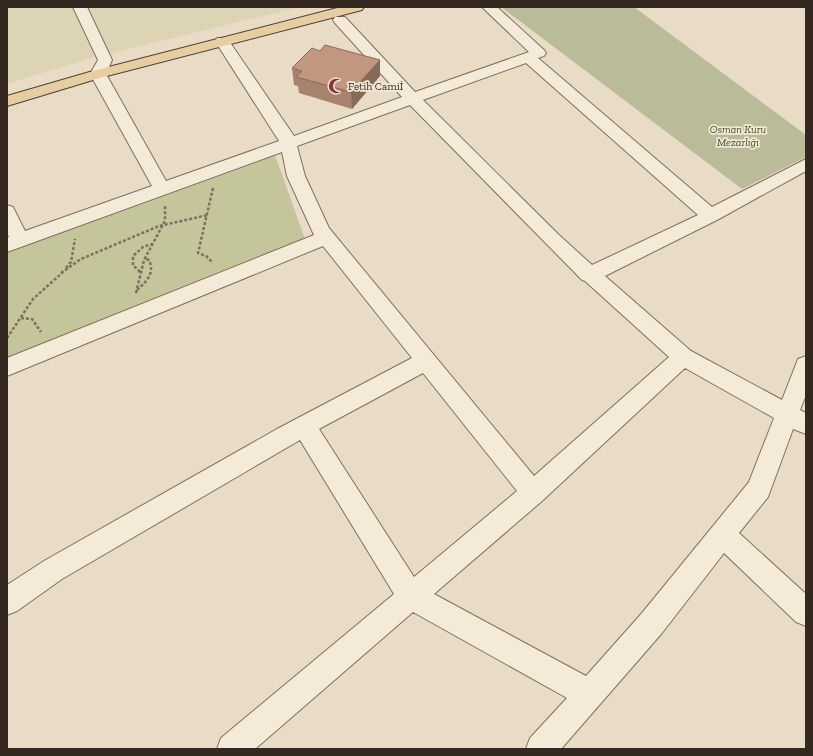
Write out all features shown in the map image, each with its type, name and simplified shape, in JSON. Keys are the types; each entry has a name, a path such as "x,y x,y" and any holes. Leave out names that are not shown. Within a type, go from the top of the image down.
{"main road":[{"path":"7,90 101,67 323,7"},
{"path":"7,101 101,67 222,41 357,7"}],"street":[{"path":"80,7 101,67 159,190"},
{"path":"7,211 13,243 538,53 489,7"},
{"path":"340,20 412,98 552,240 589,275 683,358 797,419"},
{"path":"222,41 287,138 296,176 321,231 533,493"},
{"path":"528,57 710,216"},
{"path":"589,275 710,216 806,164"},
{"path":"7,367 326,237"},
{"path":"232,749 533,493 683,358"},
{"path":"7,601 53,570 304,426 426,361"},
{"path":"541,749 652,623 759,489 797,419 806,366"},
{"path":"304,426 411,596 590,694"},
{"path":"723,535 806,612"}],"path":[{"path":"214,268 210,258 198,253 208,215 216,170"},
{"path":"132,315 140,272 153,243 161,233 166,216 165,207 159,190"},
{"path":"61,273 81,259 164,225 208,215"},
{"path":"7,338 34,299 71,262 76,243 72,229 63,226"},
{"path":"140,272 133,265 133,256 143,247 153,243"},
{"path":"137,290 150,278 151,263 145,258"},
{"path":"20,318 32,319 45,337 58,346"}],"shaded area":[{"path":"7,7 300,7 92,58 7,84"}],"green space":[{"name":"Osman Kuru Mezarlığı","path":"501,7 634,7 806,135 806,157 742,189"},
{"path":"275,155 306,242 7,365 7,245 196,177"}],"building":[{"path":"325,45 380,60 351,92 296,77 302,71 292,68 312,48 320,51"}],"place":[{"name":"Fetih Camiİ","path":"336,86"}]}
